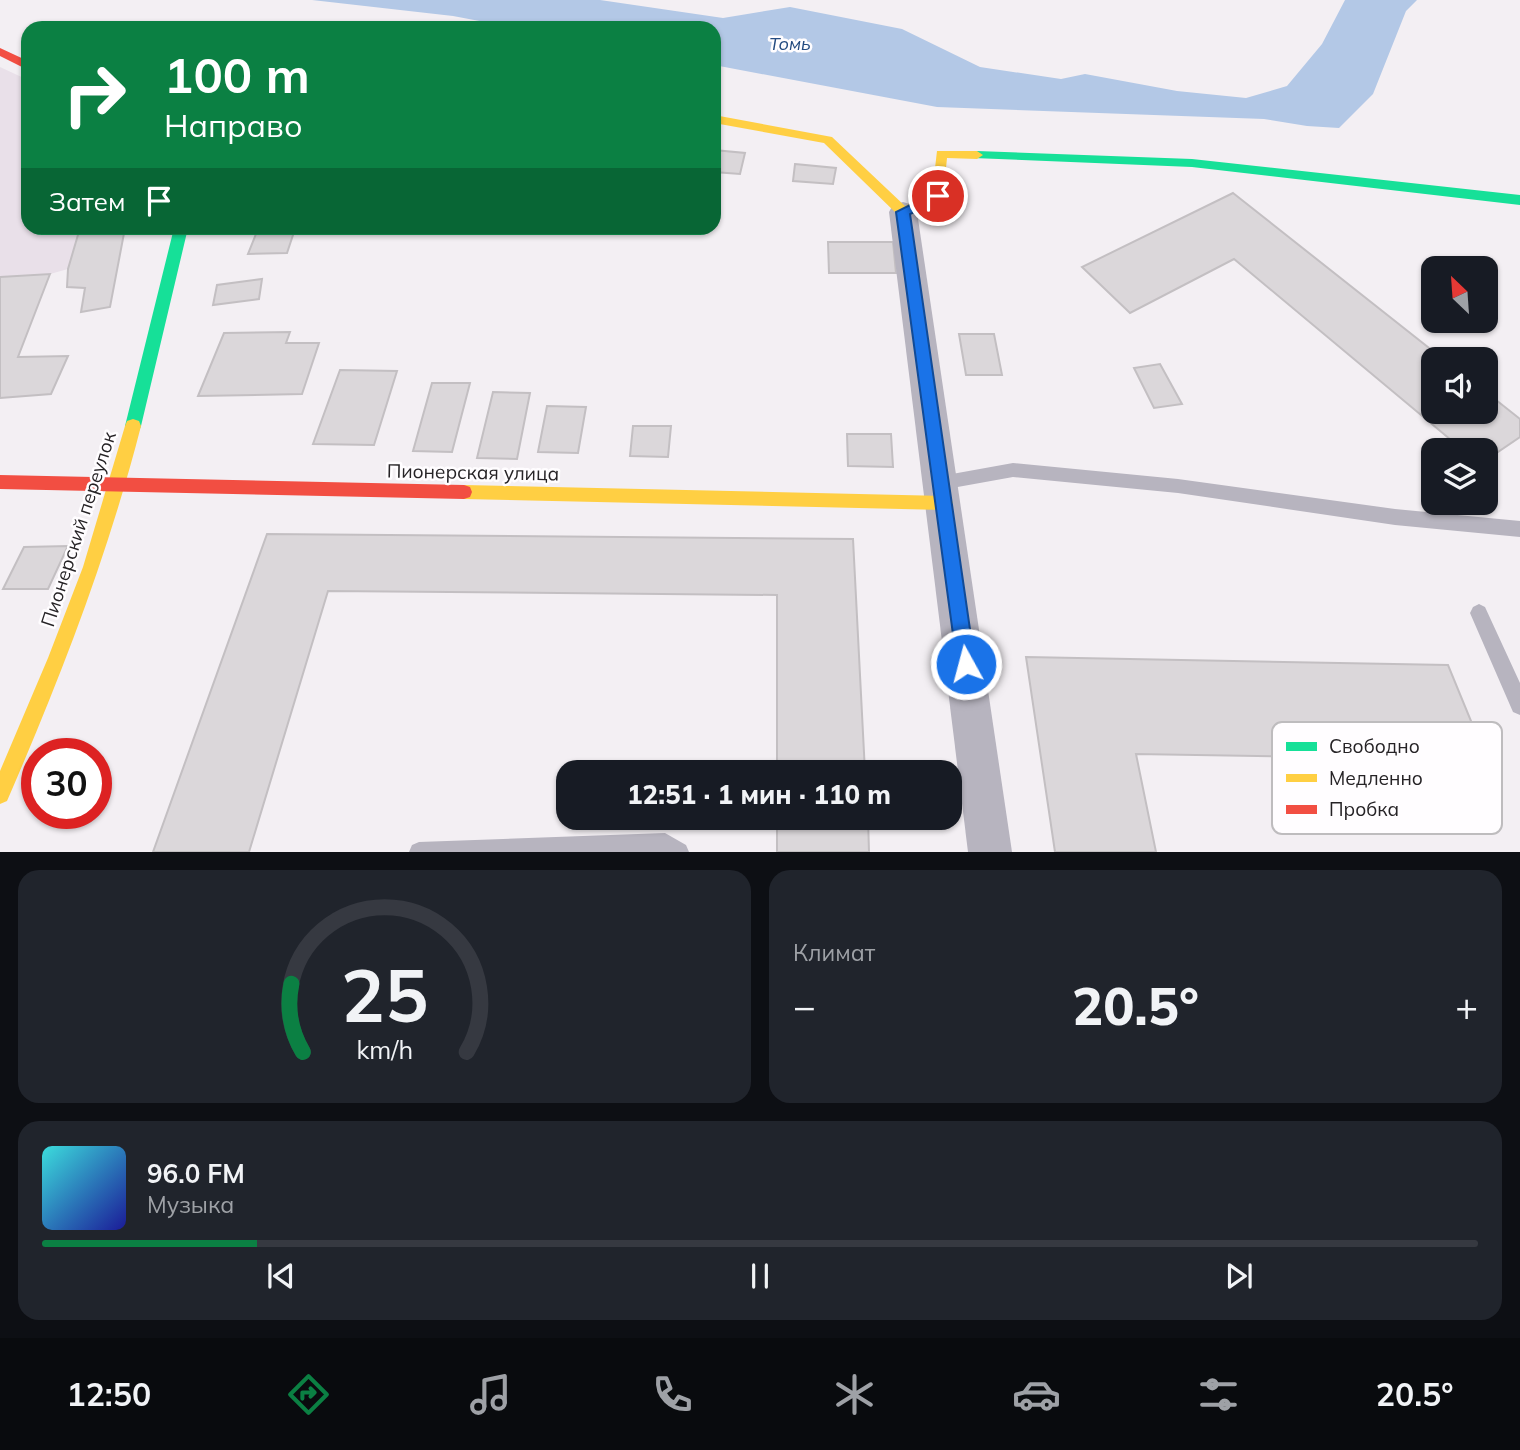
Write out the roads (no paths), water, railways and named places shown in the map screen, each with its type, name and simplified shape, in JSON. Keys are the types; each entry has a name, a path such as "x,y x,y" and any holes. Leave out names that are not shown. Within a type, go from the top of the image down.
{"street":[{"path":"0,51 21,62"},
{"path":"721,120 828,140 903,212 990,852"},
{"path":"903,212 938,196 941,154 1192,163 1520,200"},
{"name":"Пионерский переулок","path":"0,794 55,669 118,486 179,235"},
{"name":"Пионерская улица","path":"0,482 118,486 943,493"}],"lane":[{"path":"943,493 1013,470 1178,486 1395,517 1520,529"},
{"path":"1479,613 1520,705"},
{"path":"419,852 665,843 679,852"}],"water":[{"name":"Томь","path":"312,0 600,0 723,18 790,7 902,29 980,67 1061,79 1085,74 1177,91 1246,98 1287,86 1322,44 1345,0 1417,0 1406,11 1373,94 1339,128 1264,119 937,107 721,66 721,21 479,21"}]}
